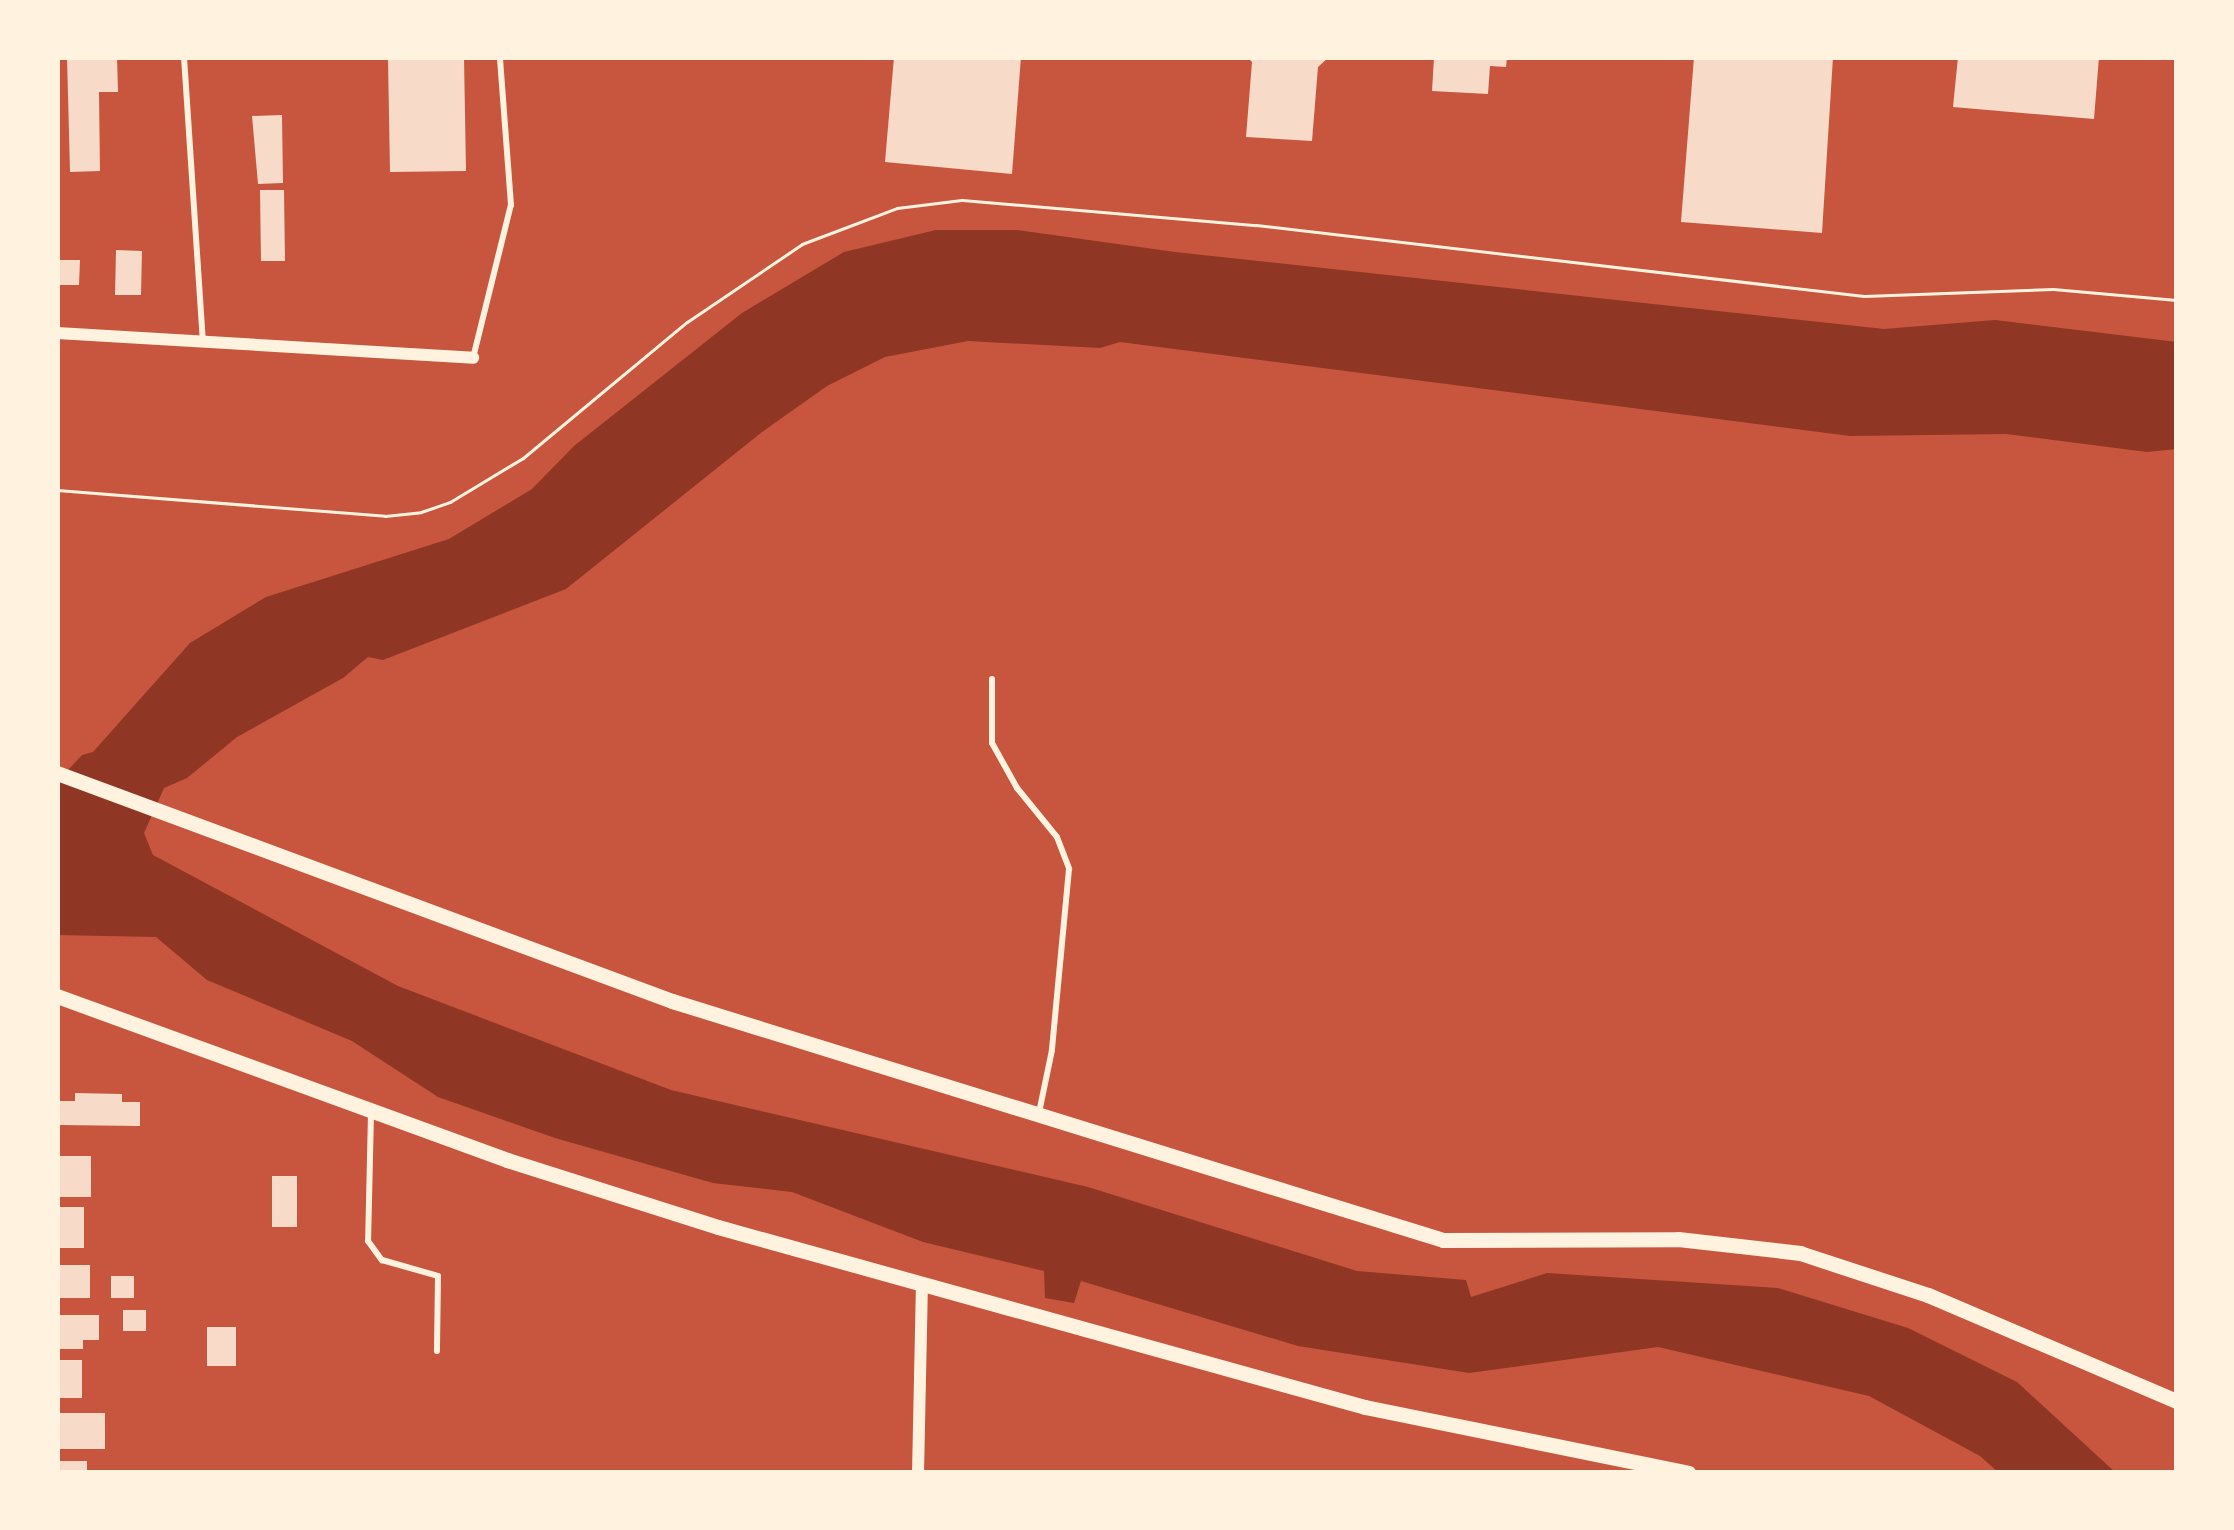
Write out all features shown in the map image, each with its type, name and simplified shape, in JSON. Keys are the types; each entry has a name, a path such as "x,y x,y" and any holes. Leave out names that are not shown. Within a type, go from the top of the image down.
{"street":[{"path":"57,333 473,358"},
{"path":"57,773 672,1001 1443,1240 1678,1239 1800,1253 1928,1295 2177,1401"},
{"path":"57,996 570,1180 922,1285 1365,1407 1688,1473"},
{"path":"918,1473 922,1285"}],"lane":[{"path":"184,57 203,342"},
{"path":"473,358 511,205 500,57"},
{"path":"992,679 992,743 1017,788 1057,837 1069,869 1052,1050 1038,1117"},
{"path":"371,1110 368,1241 382,1260 439,1276 437,1351"}],"path":[{"path":"57,490 386,516 421,512 450,502 523,458 687,322 802,244 897,208 962,200 1256,225 1864,296 2053,289 2177,300"}],"shaded area":[{"path":"936,230 1017,230 1175,252 1884,329 1995,320 2177,342 2177,449 2147,452 2006,434 1850,436 1120,342 1100,348 968,341 885,357 827,386 762,432 566,589 383,660 368,657 343,678 237,737 187,778 164,788 144,833 153,855 398,986 671,1090 1088,1187 1357,1271 1466,1280 1471,1297 1547,1273 1778,1288 1908,1328 2017,1382 2116,1473 1999,1473 1980,1456 1869,1396 1658,1347 1469,1373 1298,1346 1081,1281 1074,1303 1045,1298 1044,1271 923,1242 792,1192 713,1183 555,1138 438,1097 352,1041 207,980 156,937 57,935 57,782 82,755 93,752 190,643 266,597 449,539 532,489 574,446 742,313 844,252"}],"building":[{"path":"67,57 117,57 118,92 99,92 100,171 70,172"},
{"path":"464,57 466,171 390,172 388,59"},
{"path":"894,57 1021,57 1012,174 885,162"},
{"path":"1247,57 1329,57 1318,67 1312,141 1246,137 1252,62"},
{"path":"1434,57 1507,57 1506,67 1490,66 1488,94 1432,91"},
{"path":"1694,57 1833,57 1822,233 1681,222"},
{"path":"1958,57 2099,57 2094,119 1953,107"},
{"path":"282,115 283,183 258,184 252,116"},
{"path":"260,190 284,190 285,261 261,261"},
{"path":"116,250 142,251 141,295 115,295"},
{"path":"57,260 80,260 79,285 57,285"},
{"path":"75,1093 122,1094 122,1102 140,1102 140,1126 60,1125 60,1101 75,1101"},
{"path":"59,1156 91,1156 91,1197 59,1197"},
{"path":"272,1176 297,1176 297,1227 272,1227"},
{"path":"57,1207 84,1207 84,1248 57,1248"},
{"path":"57,1265 90,1265 90,1298 57,1298"},
{"path":"111,1276 134,1276 134,1298 111,1298"},
{"path":"123,1310 146,1310 146,1331 123,1331"},
{"path":"57,1315 99,1315 99,1340 83,1340 83,1349 57,1349"},
{"path":"207,1327 236,1327 236,1366 207,1366"},
{"path":"57,1360 82,1360 82,1398 57,1398"},
{"path":"57,1413 105,1413 105,1449 57,1449"},
{"path":"57,1461 87,1461 87,1473 57,1473"}]}
